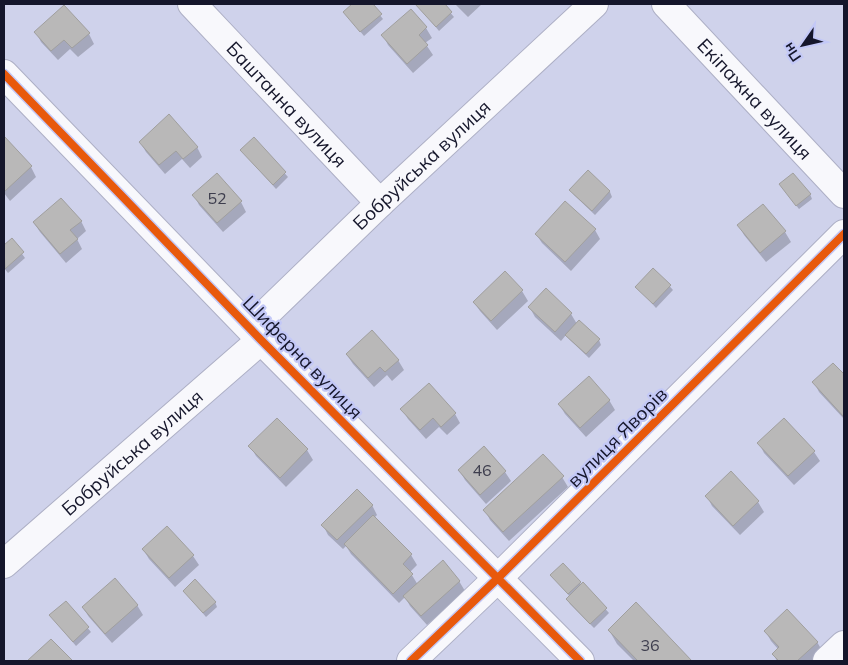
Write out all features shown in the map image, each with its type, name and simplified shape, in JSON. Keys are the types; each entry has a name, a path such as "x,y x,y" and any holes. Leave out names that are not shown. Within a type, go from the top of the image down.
{"street":[{"name":"Баштанна вулиця","path":"192,4 380,203"},
{"name":"Бобруйська вулиця","path":"4,564 256,334 380,203 594,4"},
{"name":"Екіпажна вулиця","path":"666,4 844,194"},
{"name":"Шиферна вулиця","path":"4,74 256,334 580,661"},
{"name":"вулиця Яворів","path":"411,661 498,578 844,234"},
{"path":"828,661 844,645"}],"building":[{"path":"352,4 373,4 382,14 360,32 343,12"},
{"path":"415,4 445,4 452,12 436,27"},
{"path":"64,5 90,33 72,48 64,40 51,51 34,32"},
{"path":"411,9 427,27 419,35 428,45 407,64 381,35"},
{"path":"169,114 198,147 183,159 176,151 159,165 139,142"},
{"path":"4,136 32,166 4,192"},
{"path":"254,137 286,172 273,185 240,150"},
{"path":"588,170 610,191 592,211 569,190"},
{"path":"217,173 242,201 217,223 192,195"},
{"path":"793,173 811,194 796,206 779,184"},
{"path":"61,198 82,221 70,230 78,239 60,254 33,222"},
{"path":"565,201 596,229 565,262 535,234"},
{"path":"763,204 786,231 760,253 737,225"},
{"path":"12,238 24,252 5,269 4,245"},
{"path":"653,268 671,285 653,304 635,287"},
{"path":"505,271 523,290 491,321 473,302"},
{"path":"546,288 572,313 555,332 528,307"},
{"path":"579,320 600,339 586,354 565,335"},
{"path":"372,330 399,360 385,372 380,367 368,378 346,354"},
{"path":"833,363 844,374 844,417 812,382"},
{"path":"589,376 610,400 580,428 558,404"},
{"path":"429,383 456,413 441,427 433,418 420,430 400,409"},
{"path":"277,418 308,449 280,478 248,446"},
{"path":"784,418 815,451 788,476 757,443"},
{"path":"484,446 506,471 480,495 458,470"},
{"path":"543,454 564,476 503,532 483,510"},
{"path":"731,471 759,501 733,526 705,496"},
{"path":"357,489 373,505 337,540 321,525"},
{"path":"373,515 412,554 403,564 413,574 393,594 344,544"},
{"path":"167,526 194,555 169,578 142,549"},
{"path":"443,560 460,581 421,616 403,596"},
{"path":"563,563 581,582 568,594 550,575"},
{"path":"115,578 138,605 105,634 82,607"},
{"path":"195,579 216,602 203,613 183,591"},
{"path":"583,582 607,608 590,624 566,599"},
{"path":"66,601 89,627 73,642 49,615"},
{"path":"636,602 692,661 638,661 608,630"},
{"path":"787,609 818,642 797,661 779,661 772,654 779,647 764,631"},
{"path":"51,639 73,661 27,661"}],"cycle path":[{"path":"4,74 261,340 580,661"},
{"path":"411,661 498,578 844,234"}]}
